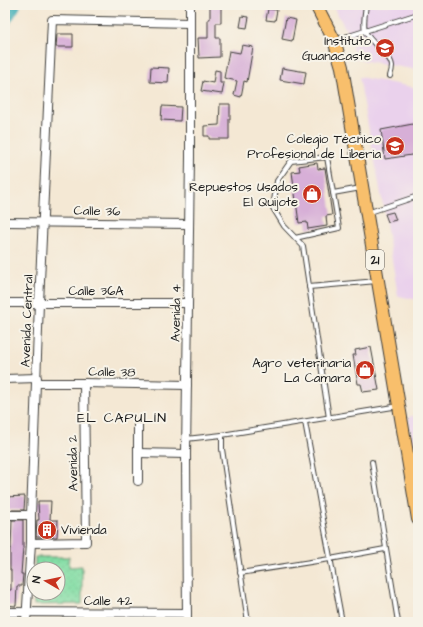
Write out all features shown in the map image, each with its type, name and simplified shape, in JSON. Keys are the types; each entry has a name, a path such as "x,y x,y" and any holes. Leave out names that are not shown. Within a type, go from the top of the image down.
{"main road":[{"name":"21","path":"316,5 334,40 342,67 418,519"}],"street":[{"name":"Avenida 4","path":"187,622 186,439 190,157 190,5"},
{"name":"Avenida Central","path":"26,622 31,543 39,303 52,20 190,23"},
{"name":"Calle 36","path":"5,222 189,224"},
{"name":"Calle 36A","path":"5,303 188,303"},
{"name":"Calle 38","path":"5,379 84,383 187,385"},
{"name":"Avenida 2","path":"31,543 86,542 84,383"},
{"path":"138,424 138,482"},
{"path":"138,453 186,454"},
{"path":"5,515 31,515"},
{"name":"Calle 42","path":"5,612 187,613"}],"lane":[{"path":"366,5 364,14 366,31 373,43 389,58 392,66 390,76"},
{"path":"334,40 418,14"},
{"path":"295,238 339,228 327,157 290,161 277,181 273,208 284,226 295,238 303,246 329,418"},
{"path":"333,193 363,187"},
{"path":"367,213 418,196"},
{"path":"309,286 378,281"},
{"path":"186,439 222,435 399,406"},
{"path":"305,422 342,622"},
{"path":"222,435 222,449 248,622"},
{"path":"372,462 398,622"},
{"path":"240,573 385,549"}],"shaded area":[{"name":"Instituto Guanacaste","path":"333,5 418,5 418,70 355,59 349,36"},
{"name":"Colegio Técnico Profesional de Liberia","path":"359,77 418,88 418,300 398,296"},
{"path":"418,415 418,473 408,417"}],"green space":[{"path":"35,557 69,557 69,567 82,566 82,604 34,605 34,601 66,601 66,561 35,561"}],"building":[{"path":"210,5 221,5 221,23 216,23 216,38 220,38 220,57 199,58 198,38 208,38"},
{"path":"268,9 277,10 275,21 266,20"},
{"path":"242,16 249,17 247,28 240,27"},
{"path":"286,18 296,20 292,41 282,39"},
{"path":"57,34 73,34 73,47 56,47"},
{"path":"242,45 253,47 247,82 244,81 241,97 234,95 237,81 224,78 229,51 240,53"},
{"path":"151,67 169,68 168,83 150,82"},
{"path":"282,68 306,72 304,84 280,80"},
{"path":"215,70 220,71 220,83 224,83 222,94 201,91 203,81 213,83"},
{"path":"220,104 230,104 229,139 209,139 209,136 204,136 204,126 219,125"},
{"path":"162,106 181,107 180,121 161,120"},
{"path":"418,123 418,154 385,159 381,130"},
{"name":"Repuestos Usados El Quijote","path":"317,163 318,169 325,168 332,215 326,216 327,226 308,229 307,222 299,223 292,172 300,171 299,166"},
{"path":"393,212 396,220 388,222 385,214"},
{"name":"Agro veterinaria La Camara","path":"371,347 379,390 363,392 361,384 358,384 353,355 356,355 355,350"},
{"name":"Vivienda","path":"25,496 24,510 5,510 5,497"},
{"name":"Vivienda","path":"38,501 51,501 50,520 58,520 57,537 36,537 37,520 39,520"},
{"path":"12,520 23,520 21,574 23,574 22,586 17,586 16,606 5,605 5,590 11,590 10,548"}],"waterway":[{"path":"5,21 15,5"}],"place":[{"name":"Instituto Guanacaste","path":"385,48"},
{"name":"Colegio Técnico Profesional de Liberia","path":"395,146"},
{"name":"Repuestos Usados El Quijote","path":"312,194"},
{"name":"Agro veterinaria La Camara","path":"365,370"},
{"name":"Vivienda","path":"47,530"}],"district":[{"name":"EL CAPULÍN","path":"122,418"}]}
